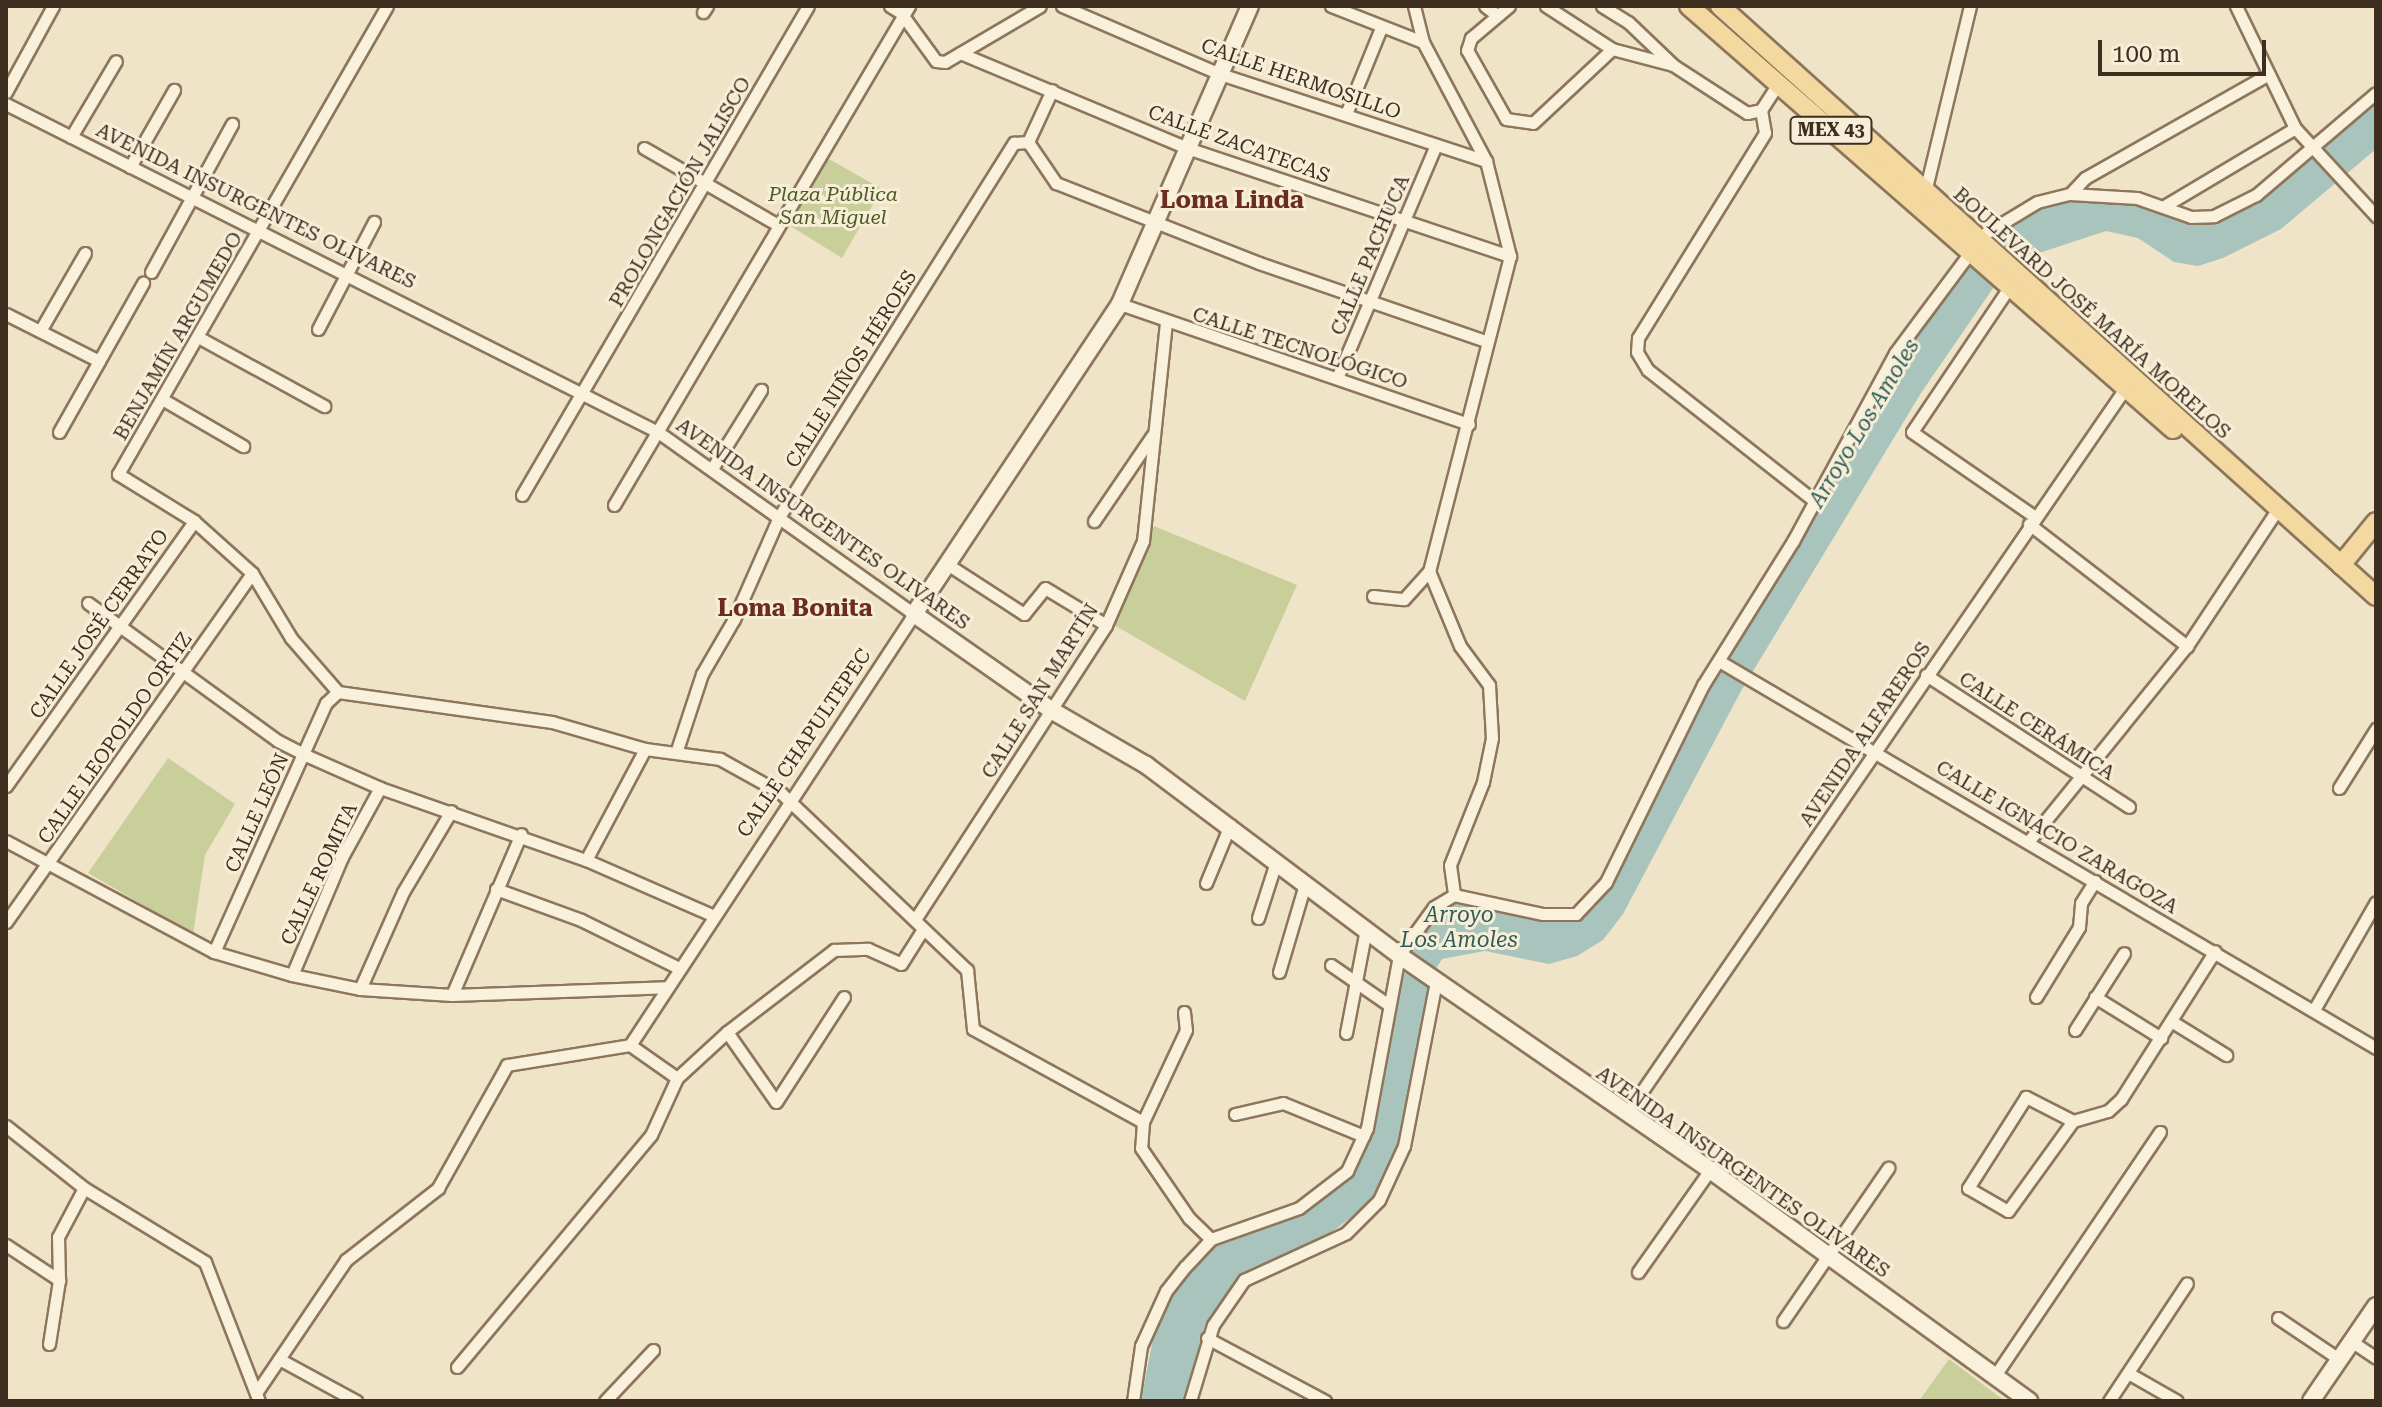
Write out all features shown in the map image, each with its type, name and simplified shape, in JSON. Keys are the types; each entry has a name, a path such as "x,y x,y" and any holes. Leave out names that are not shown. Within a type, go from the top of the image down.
{"main road":[{"name":"BOULEVARD JOSÉ MARÍA MORELOS","path":"1689,6 1920,199"},
{"name":"BOULEVARD JOSÉ MARÍA MORELOS","path":"1720,6 2007,281 2277,510"},
{"name":"MEX 43","path":"2277,510 2376,596"},
{"path":"2341,565 2376,522"}],"street":[{"path":"6,92 53,6"},
{"name":"BENJAMÍN ARGUMEDO","path":"194,521 118,474 387,6"},
{"name":"PROLONGACIÓN JALISCO","path":"522,495 584,395 808,6"},
{"path":"890,6 905,9 936,61 960,53 1040,6"},
{"name":"CALLE HERMOSILLO","path":"1062,6 1220,74 1486,161"},
{"name":"CALLE CHAPULTEPEC","path":"630,1045 789,799 1120,304 1250,6"},
{"path":"1333,6 1381,28 1423,42"},
{"path":"1373,596 1404,599 1429,571 1510,256 1486,161 1423,42 1414,6"},
{"path":"1485,6 1497,15"},
{"path":"1509,6 1471,38 1467,50 1506,119 1522,125 1533,123 1612,49"},
{"path":"1546,6 1612,49 1673,65"},
{"path":"1602,6 1628,22 1673,65 1747,113 1761,110"},
{"path":"1920,199 1970,6"},
{"path":"2236,6 2295,128 2341,182 2376,216"},
{"path":"614,505 776,224 905,9"},
{"path":"1346,114 1381,28"},
{"name":"CALLE ZACATECAS","path":"960,53 1187,148 1510,256"},
{"path":"71,137 116,61"},
{"path":"2070,194 2085,178 2269,74"},
{"path":"1779,82 1761,110 1765,133 1638,338 1637,352 1648,370 1813,500"},
{"path":"130,167 174,90"},
{"path":"1052,90 1028,142 1056,183 1153,223 1372,298 1486,341"},
{"path":"1133,1401 1136,1365 1149,1325 1166,1291 1211,1239 1299,1208 1347,1171 1364,1136 1401,956 1434,907 1454,895 1543,914 1576,914 1592,901 1606,882 1721,662 1895,353 1974,249 2037,202 2070,194 2166,205 2191,217 2214,216 2256,195 2376,93"},
{"name":"AVENIDA INSURGENTES OLIVARES","path":"6,104 658,432 713,467 1051,710 1146,765 1434,980 1710,1170 2029,1401"},
{"path":"151,272 232,124"},
{"path":"2166,205 2295,128"},
{"name":"CALLE NIÑOS HÉROES","path":"676,753 702,674 734,619 779,517 1014,143 1028,142"},
{"name":"CALLE PACHUCA","path":"1337,378 1436,145"},
{"path":"644,148 776,224"},
{"path":"318,329 374,222"},
{"path":"40,331 85,253"},
{"path":"2007,281 1912,432 2032,520 2187,646"},
{"path":"59,432 143,283"},
{"name":"CALLE TECNOLÓGICO","path":"1120,304 1469,424"},
{"path":"6,314 99,361"},
{"name":"CALLE SAN MARTÍN","path":"916,918 1106,625 1143,541 1166,322"},
{"path":"198,337 324,406"},
{"name":"AVENIDA ALFAREROS","path":"1627,1113 2128,383"},
{"path":"713,467 761,390"},
{"path":"162,399 243,446"},
{"path":"1094,521 1154,433"},
{"path":"2028,842 2187,646 2277,510"},
{"path":"194,521 252,573 291,638 338,692 552,722 645,749 720,759 789,799 967,970 973,1029 1124,1116 1143,1122"},
{"name":"CALLE JOSÉ CERRATO","path":"6,786 194,521"},
{"path":"947,564 1024,614 1045,588 1106,625"},
{"path":"1429,571 1460,646 1489,685 1492,738 1483,782 1450,865 1454,895"},
{"name":"CALLE LEOPOLDO ORTIZ","path":"6,922 252,573"},
{"path":"88,603 303,754 380,788 521,834 714,916"},
{"name":"CALLE IGNACIO ZARAGOZA","path":"1721,662 2315,1008 2376,1048"},
{"name":"CALLE CERÁMICA","path":"1926,675 2129,807"},
{"name":"CALLE LEÓN","path":"214,952 326,703 338,692"},
{"path":"2339,788 2376,729"},
{"path":"586,860 645,749"},
{"name":"CALLE ROMITA","path":"292,975 342,857 380,788"},
{"path":"360,989 403,892 451,811"},
{"path":"1206,883 1230,825"},
{"path":"452,995 521,834"},
{"path":"6,841 214,952 292,975 360,989 452,995 666,987"},
{"path":"1258,918 1276,862"},
{"path":"2036,997 2079,927 2081,903 2095,881"},
{"path":"1279,972 1305,884"},
{"path":"496,889 581,920 679,968"},
{"path":"2315,1008 2376,902"},
{"path":"457,1367 651,1135 677,1078 727,1032 834,950 868,949 901,964 923,929"},
{"path":"1346,1033 1366,929"},
{"path":"2073,1121 2026,1097 1968,1188 2008,1211 2073,1121 2108,1111 2121,1099 2215,951"},
{"path":"2075,1030 2124,953"},
{"path":"1331,965 1389,1005"},
{"path":"1190,1401 1207,1338 1244,1280 1346,1233 1379,1200 1404,1146 1434,980"},
{"path":"727,1032 776,1102 844,997"},
{"path":"2095,997 2161,1038"},
{"path":"1184,1012 1186,1030 1143,1122 1141,1148 1189,1218 1211,1239"},
{"path":"2171,1021 2226,1055"},
{"path":"257,1397 346,1260 438,1188 507,1065 630,1045 670,1078 677,1078"},
{"path":"1235,1114 1283,1103 1364,1136"},
{"path":"6,1126 84,1188 205,1262 257,1397"},
{"path":"1994,1377 2160,1132"},
{"path":"1783,1321 1888,1168"},
{"path":"1638,1272 1710,1170"},
{"path":"49,1344 59,1280 58,1237 84,1188"},
{"path":"6,1245 59,1280"},
{"path":"2109,1401 2187,1283"},
{"path":"2311,1401 2376,1306"},
{"path":"2278,1318 2339,1359"},
{"path":"1207,1338 1325,1401"},
{"path":"2351,1341 2376,1358"},
{"path":"605,1401 653,1350"},
{"path":"279,1359 356,1401"},
{"path":"2128,1373 2177,1401"}],"green space":[{"name":"Plaza Pública San Miguel","path":"822,155 882,189 842,258 784,222"},
{"path":"1154,526 1297,585 1245,701 1109,622"},
{"path":"168,758 235,804 205,855 193,934 88,873"},
{"path":"1949,1359 2005,1401 1919,1401"}],"water":[{"name":"Arroyo Los Amoles","path":"2376,98 2376,149 2281,229 2223,258 2198,266 2174,262 2138,238 2106,231 2011,262 1921,393 1741,691 1623,914 1603,940 1577,956 1549,964 1485,951 1442,959 1430,978 1400,1145 1370,1203 1325,1237 1240,1275 1205,1325 1184,1401 1141,1401 1157,1318 1185,1273 1214,1245 1298,1214 1351,1173 1392,1008 1418,936 1436,911 1456,900 1578,920 1595,907 1676,750 1895,361 1980,248 2005,222 2058,199 2133,200 2190,219 2259,198"}],"district":[{"name":"Loma Linda","path":"1232,201"},
{"name":"Loma Bonita","path":"795,609"}]}
